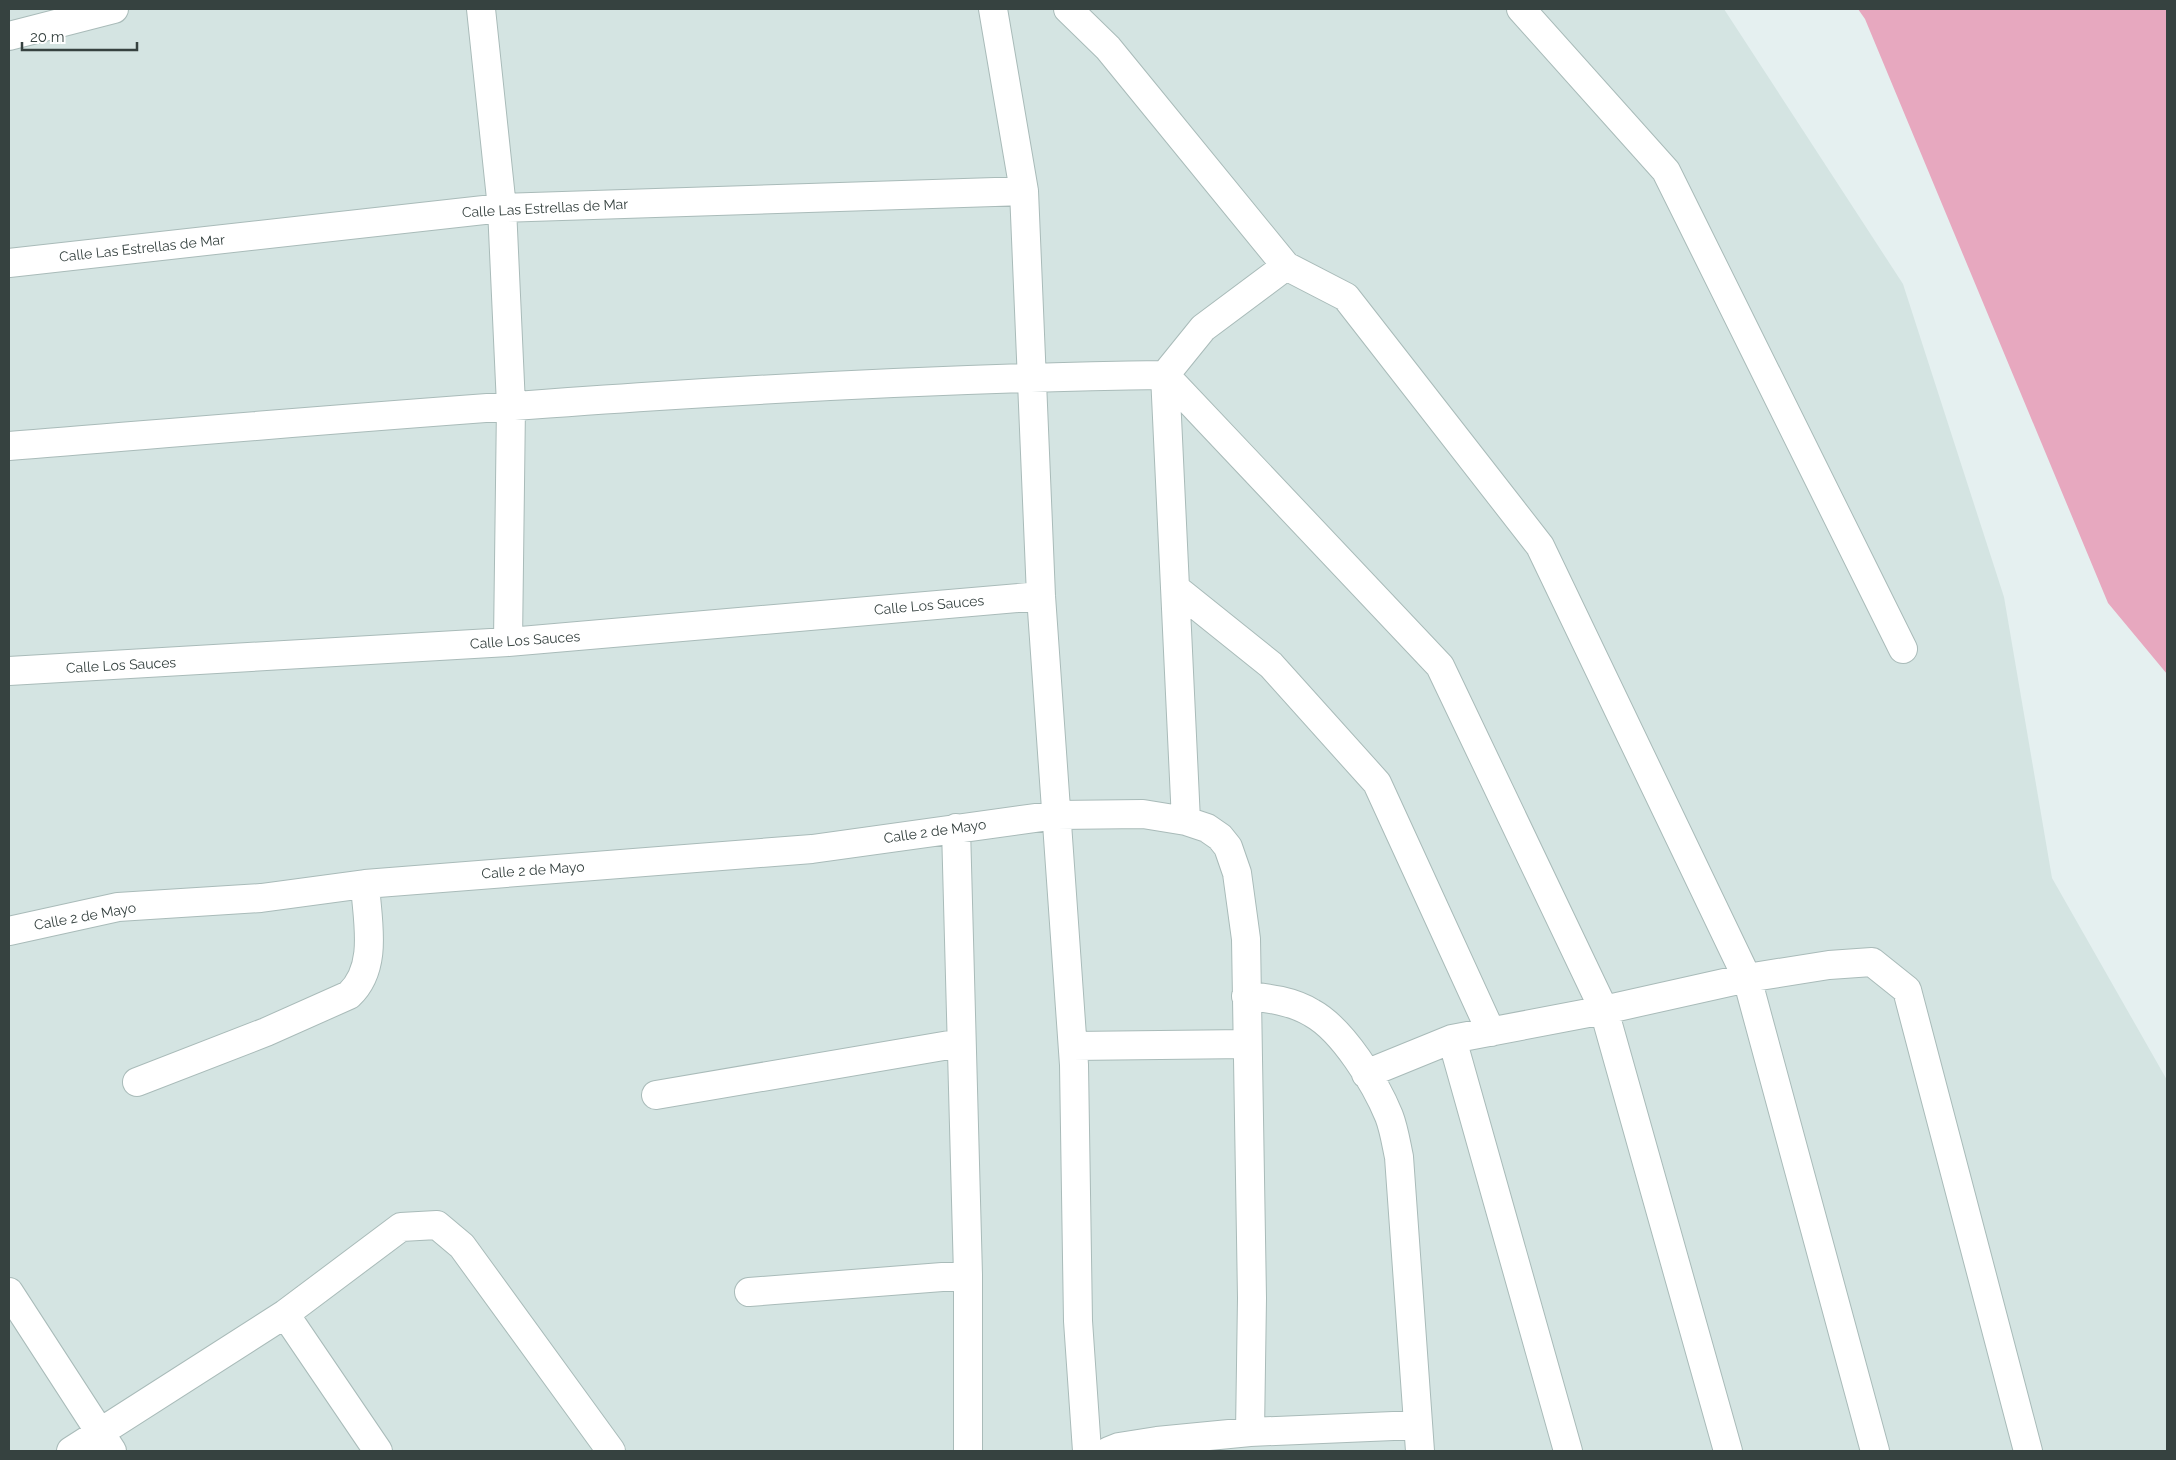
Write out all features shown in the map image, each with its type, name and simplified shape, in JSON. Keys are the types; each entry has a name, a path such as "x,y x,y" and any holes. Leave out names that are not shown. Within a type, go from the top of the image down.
{"street":[{"path":"9,36 114,9"},
{"path":"481,9 502,208 511,405 508,642"},
{"path":"993,9 1024,191 1041,596 1073,1046 1078,1321 1087,1451"},
{"path":"1068,9 1108,48 1286,266 1346,297 1540,546 1747,978 1875,1451"},
{"path":"1521,9 1666,171 1903,649"},
{"name":"Calle Las Estrellas de Mar","path":"9,263 502,208 1024,191"},
{"path":"1186,821 1165,375 1203,328 1286,266"},
{"path":"9,446 511,405 863,384 1031,377 1165,375 1440,666 1604,1010 1728,1451"},
{"path":"1175,588 1271,666 1377,783 1491,1032"},
{"name":"Calle Los Sauces","path":"9,671 508,642 1041,596"},
{"name":"Calle 2 de Mayo","path":"9,931 118,908 261,898 365,884 812,848 1058,816 1143,814 1186,821 1207,828 1220,837 1228,847 1242,900 1246,939 1252,1298 1250,1432"},
{"path":"956,828 968,1275 968,1451"},
{"path":"137,1082 266,1032 349,995 357,987 367,966 365,884"},
{"path":"1366,1074 1452,1039 1604,1010 1747,978 1830,964 1872,962 1907,990 2028,1451"},
{"path":"1109,1451 1119,1447 1157,1441 1224,1444 1250,1432 1418,1438 1399,1157 1388,1114 1350,1048 1332,1027 1312,1012 1288,1002 1246,996"},
{"path":"1452,1039 1568,1451"},
{"path":"656,1095 961,1043"},
{"path":"1073,1046 1247,1044"},
{"path":"71,1451 106,1442 285,1314 401,1227 438,1225 462,1246 611,1451"},
{"path":"749,1292 968,1275"},
{"path":"9,1292 106,1442"},
{"path":"285,1314 378,1451"}],"shaded area":[{"path":"9,9 1724,9 1903,284 2004,597 2052,878 2167,1080 2167,1451 9,1451"},
{"path":"1858,9 2167,9 2167,674 2108,603 1865,19"}]}
